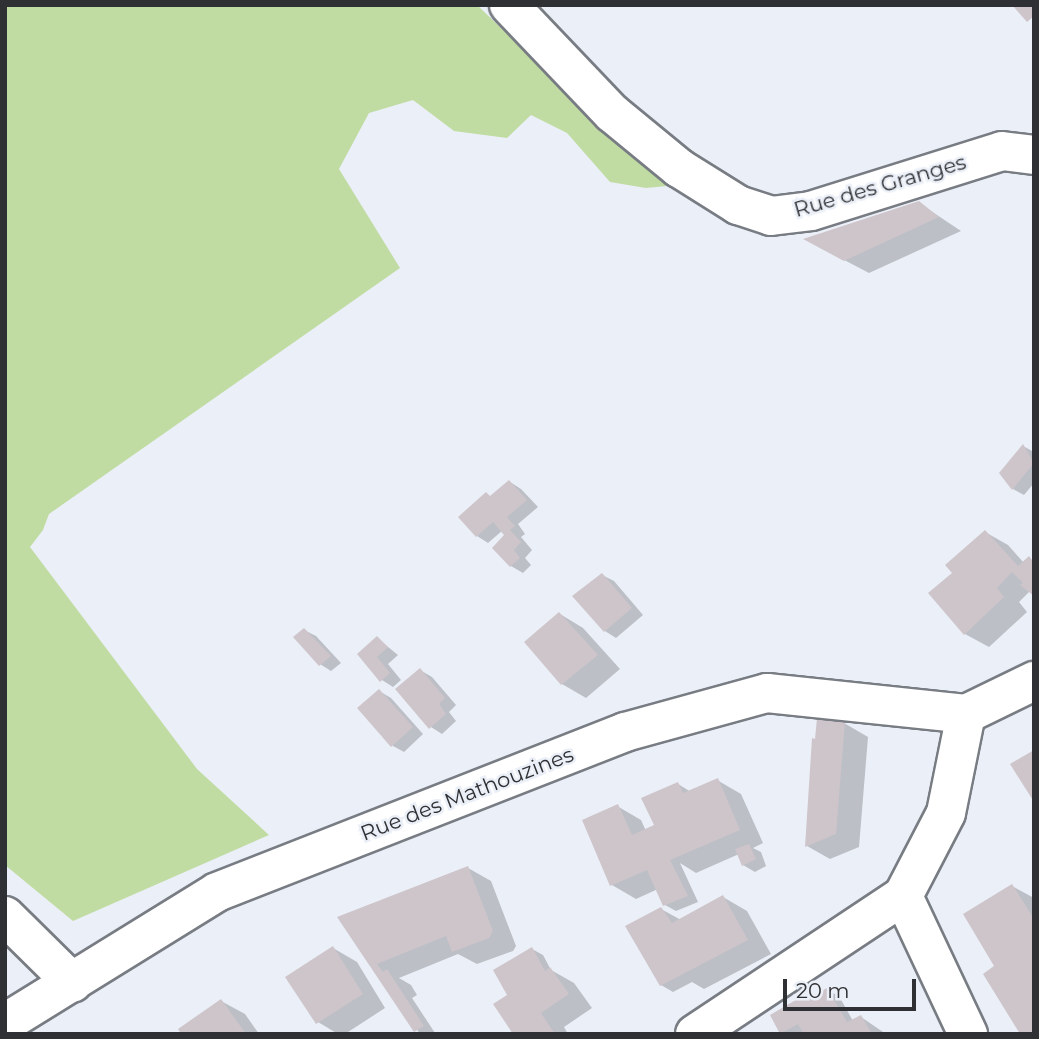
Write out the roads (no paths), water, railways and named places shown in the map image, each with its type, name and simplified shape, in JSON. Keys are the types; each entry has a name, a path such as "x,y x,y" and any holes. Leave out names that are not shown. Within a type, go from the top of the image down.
{"street":[{"name":"Rue des Granges","path":"509,5 612,113 679,168 738,205 771,216 811,211 1002,151 1034,155"},
{"path":"695,1034 903,896 946,813 966,714 1034,681"},
{"name":"Rue des Mathouzines","path":"5,1023 217,892 625,732 767,693 966,714"},
{"path":"903,896 968,1034"},
{"path":"5,916 73,983"}]}
